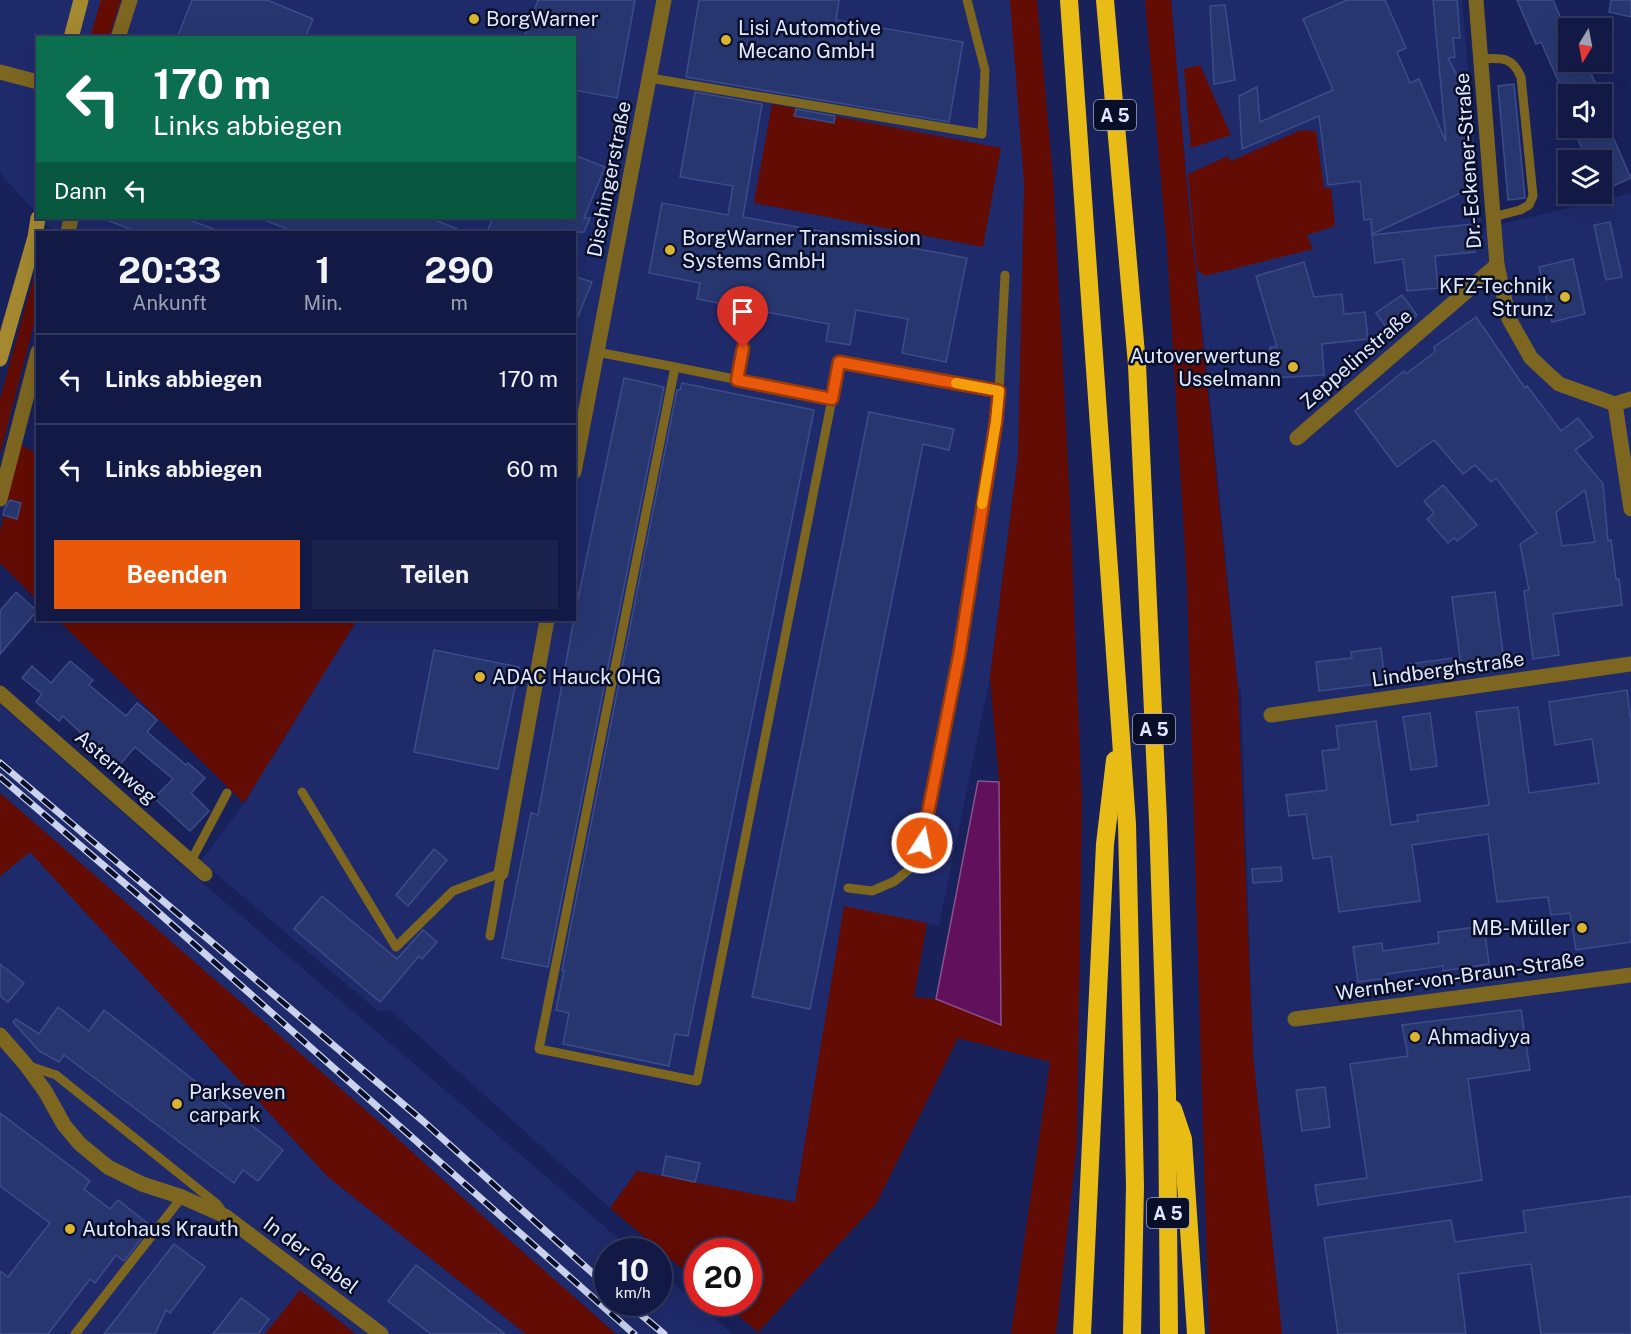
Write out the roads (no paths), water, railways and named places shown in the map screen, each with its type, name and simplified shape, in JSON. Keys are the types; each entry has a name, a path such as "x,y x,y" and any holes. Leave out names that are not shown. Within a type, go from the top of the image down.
{"highway":[{"name":"A 5","path":"1070,0 1127,824 1135,1174 1132,1334"},
{"name":"A 5","path":"1105,0 1136,353 1158,809 1167,1093 1169,1334"},
{"path":"1082,1334 1105,844 1121,714"},
{"name":"A 5","path":"1167,1093 1183,1139 1196,1334"}],"main road":[{"path":"72,36 81,0"},
{"path":"0,359 35,237 38,219"}],"street":[{"path":"119,36 130,0"},
{"name":"Dischingerstraße","path":"576,462 664,0"},
{"name":"Dr.-Eckener-Straße","path":"1476,0 1497,265 1509,319 1531,358 1559,384 1615,405"},
{"path":"0,72 36,81"},
{"name":"Zeppelinstraße","path":"1297,438 1497,265"},
{"path":"0,499 34,383 36,368"},
{"path":"1631,399 1615,405 1631,509"},
{"path":"501,873 547,621"},
{"name":"Lindberghstraße","path":"1271,715 1631,664"},
{"name":"Asternweg","path":"0,693 205,874"},
{"name":"Wernher-von-Braun-Straße","path":"1295,1019 1631,975"},
{"name":"In der Gabel","path":"0,1035 45,1091 64,1125 80,1144 108,1167 142,1185 182,1197 225,1216 381,1334"}],"lane":[{"path":"650,78 982,134 985,70 968,0"},
{"path":"1481,59 1509,60 1517,67 1521,77 1533,196 1529,205 1520,210 1493,217"},
{"path":"848,888 872,891 895,881 912,867 922,843 959,656 996,422 1005,275"},
{"path":"737,380 746,332"},
{"path":"597,352 832,399"},
{"path":"675,368 539,1049 698,1080 839,362 999,391"},
{"path":"302,792 396,947 453,891 501,873"},
{"path":"191,861 228,793"},
{"path":"490,936 501,873"},
{"path":"26,1065 56,1075 217,1204 225,1216"},
{"path":"75,1334 182,1197"}],"railway":[{"path":"0,763 423,1121 594,1274"},
{"path":"0,777 151,906 634,1334"},
{"path":"643,1316 664,1334"}],"place":[{"name":"BorgWarner","path":"474,19"},
{"name":"Lisi Automotive Mecano GmbH","path":"726,40"},
{"name":"BorgWarner Transmission Systems GmbH","path":"670,250"},
{"name":"KFZ-Technik Strunz","path":"1565,297"},
{"name":"Autoverwertung Usselmann","path":"1293,367"},
{"name":"ADAC Hauck OHG","path":"480,677"},
{"name":"MB-Müller","path":"1582,928"},
{"name":"Ahmadiyya","path":"1415,1037"},
{"name":"Parkseven carpark","path":"177,1104"},
{"name":"Autohaus Krauth","path":"70,1229"}]}
